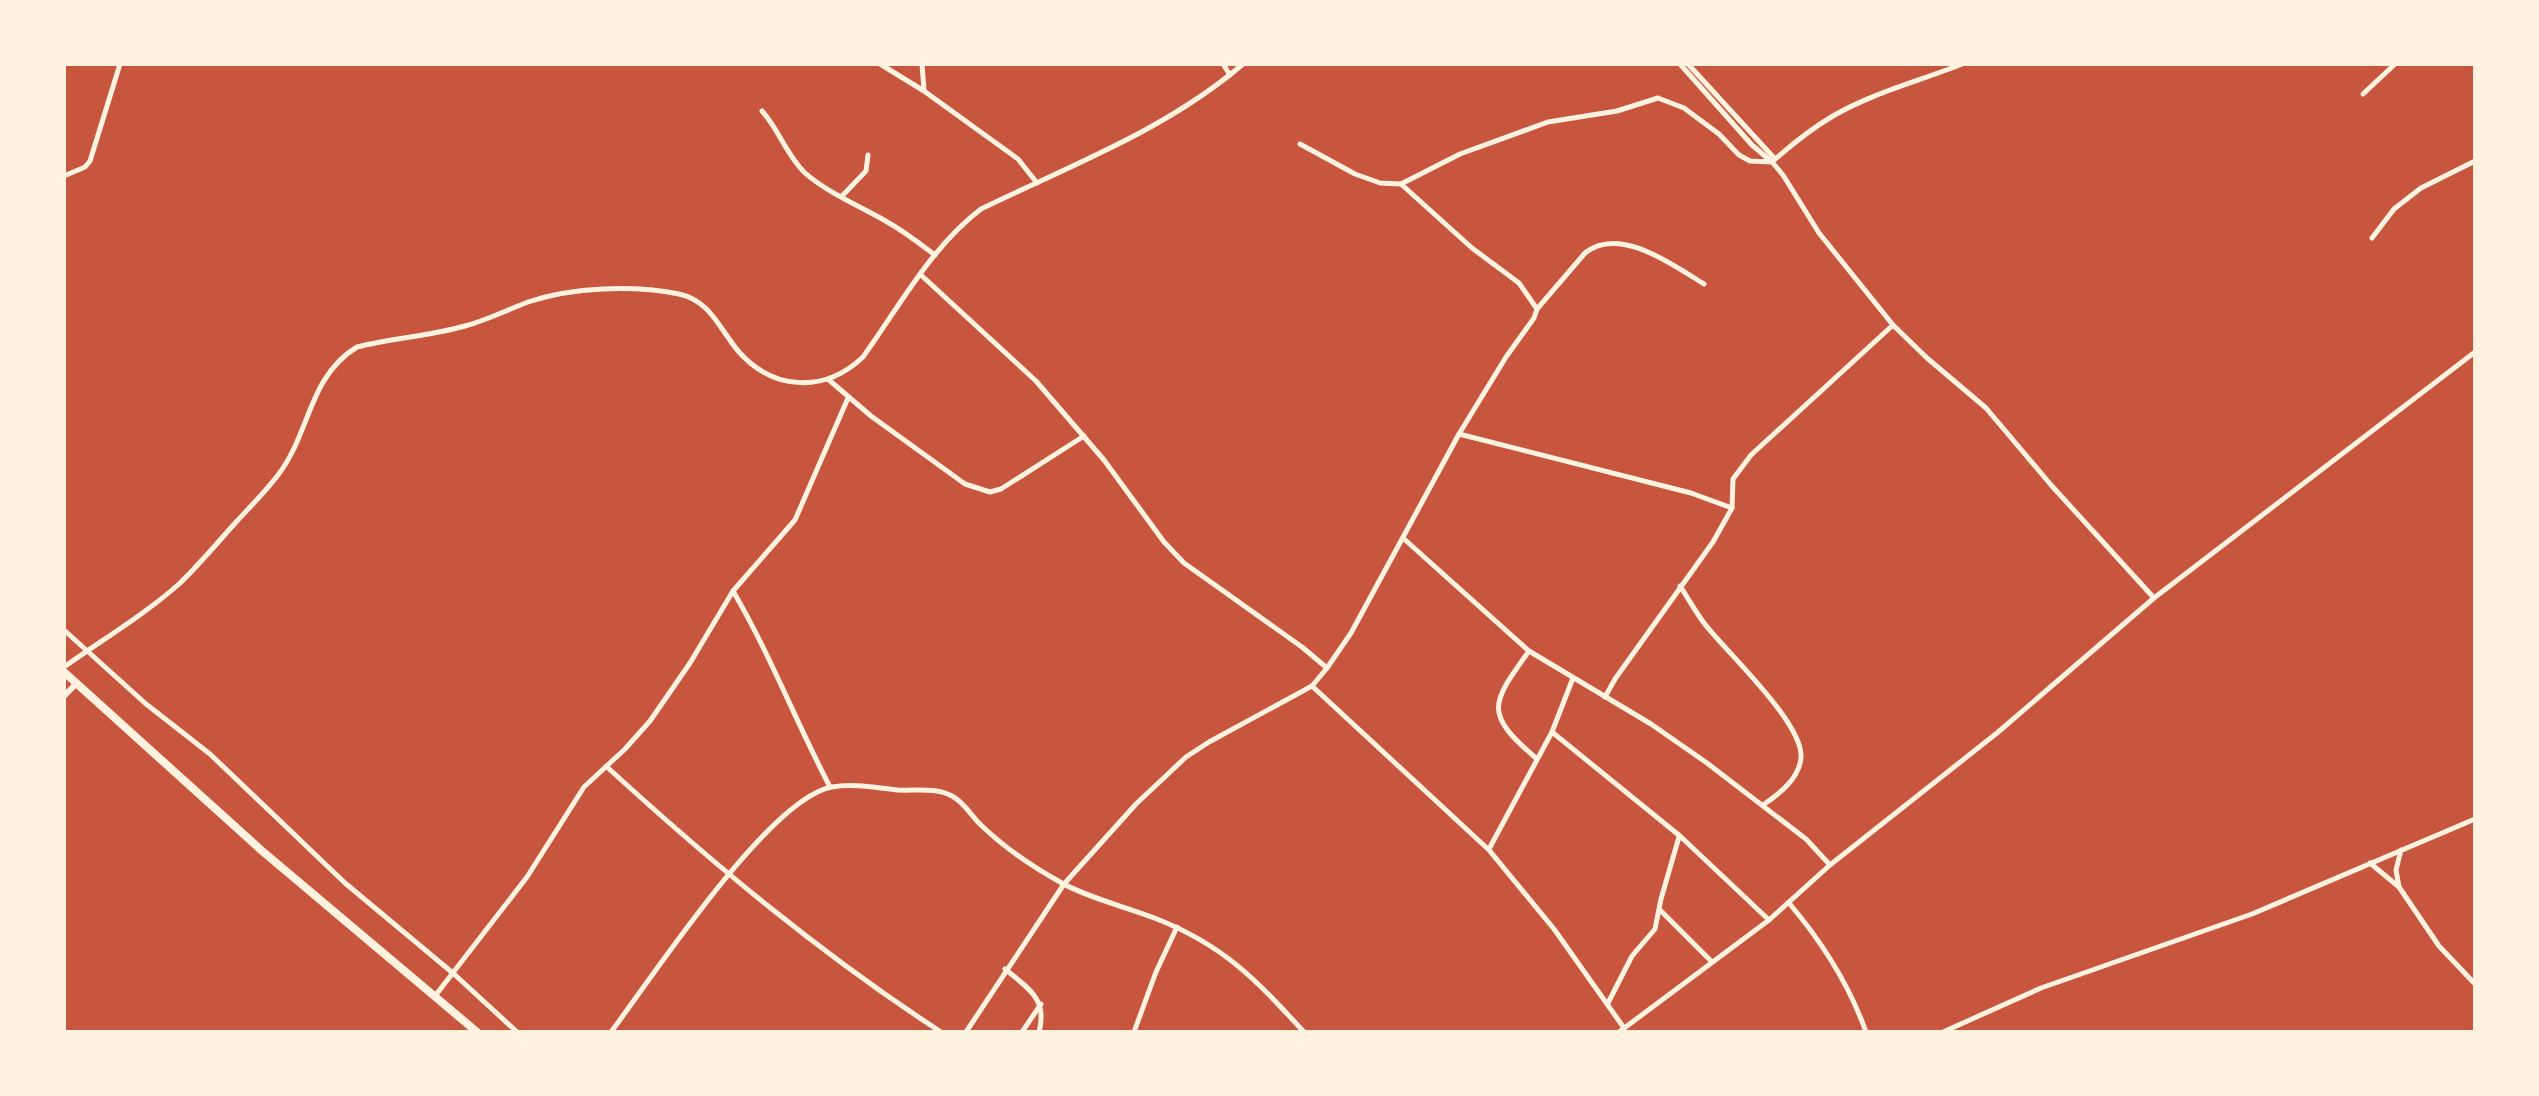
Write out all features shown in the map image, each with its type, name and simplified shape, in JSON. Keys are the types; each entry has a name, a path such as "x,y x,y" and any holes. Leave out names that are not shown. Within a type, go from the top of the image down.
{"highway":[{"path":"64,670 75,685 104,707 261,850 477,1032"}],"street":[{"path":"64,176 85,167 90,161 120,64"},
{"path":"880,64 924,91 1018,159 1037,183"},
{"path":"922,64 924,91"},
{"path":"1223,64 1230,75"},
{"path":"64,670 178,585 277,477 292,455 317,388 343,356 357,347 449,330 529,302 570,292 645,291 682,295 695,300 720,323 739,352 779,379 797,383 829,380 848,371 863,357 935,255 981,209 1083,162 1186,107 1243,64"},
{"path":"1680,64 1752,145 1774,161"},
{"path":"1688,64 1774,161 1819,233 1893,325 1986,408 2154,598"},
{"path":"1300,144 1355,174 1380,183 1401,184 1460,154 1548,122 1617,111 1658,98 1684,108 1750,161 1774,161 1833,116 1962,64"},
{"path":"2363,94 2395,64"},
{"path":"762,111 775,125 784,145 805,172 894,225 935,255"},
{"path":"842,196 866,171 868,155"},
{"path":"2372,238 2394,209 2421,188 2475,161"},
{"path":"1401,184 1472,248 1519,283 1537,309"},
{"path":"966,1032 1064,884 1136,804 1186,757 1312,686 1327,668 1351,633 1459,434 1506,357 1537,309 1585,253 1605,242 1625,245 1658,256 1704,284"},
{"path":"921,275 1036,381 1084,436 1164,542 1184,563 1327,668"},
{"path":"1605,697 1713,542 1732,508 1733,479 1751,455 1893,325"},
{"path":"1312,686 1489,850 1554,929 1608,1003 1621,1030 1769,920 1830,865 1997,733 2154,598 2475,352"},
{"path":"829,380 942,470 965,484 990,492 1001,489 1084,436"},
{"path":"435,996 527,877 584,787 650,721 690,663 733,591 795,520 848,398"},
{"path":"1459,434 1691,493 1732,508"},
{"path":"1403,538 1529,651 1673,740 1806,839 1830,865"},
{"path":"1680,586 1703,622 1771,700 1795,734 1801,754 1800,763 1791,782 1763,805"},
{"path":"733,591 773,662 803,735 830,787"},
{"path":"64,630 210,754 345,883 454,974 517,1032"},
{"path":"1529,651 1504,686 1497,705 1501,720 1537,759"},
{"path":"1489,850 1552,732 1573,678"},
{"path":"64,696 75,685"},
{"path":"1552,732 1680,836 1769,920"},
{"path":"607,767 728,876 839,962 941,1032"},
{"path":"611,1032 728,876 785,814 830,787 936,791 951,795 981,826 1022,858 1064,884 1177,927 1230,958 1250,974 1303,1032"},
{"path":"1943,1032 2041,988 2252,914 2475,819"},
{"path":"1608,1003 1632,956 1655,929 1680,836"},
{"path":"2399,887 2396,870 2401,849"},
{"path":"2370,863 2399,887 2439,946 2475,984"},
{"path":"1789,903 1811,929 1838,970 1866,1032"},
{"path":"1660,910 1712,962"},
{"path":"1134,1032 1177,927"},
{"path":"1005,969 1041,1004 1039,1032"},
{"path":"1022,1032 1041,1004"}]}
